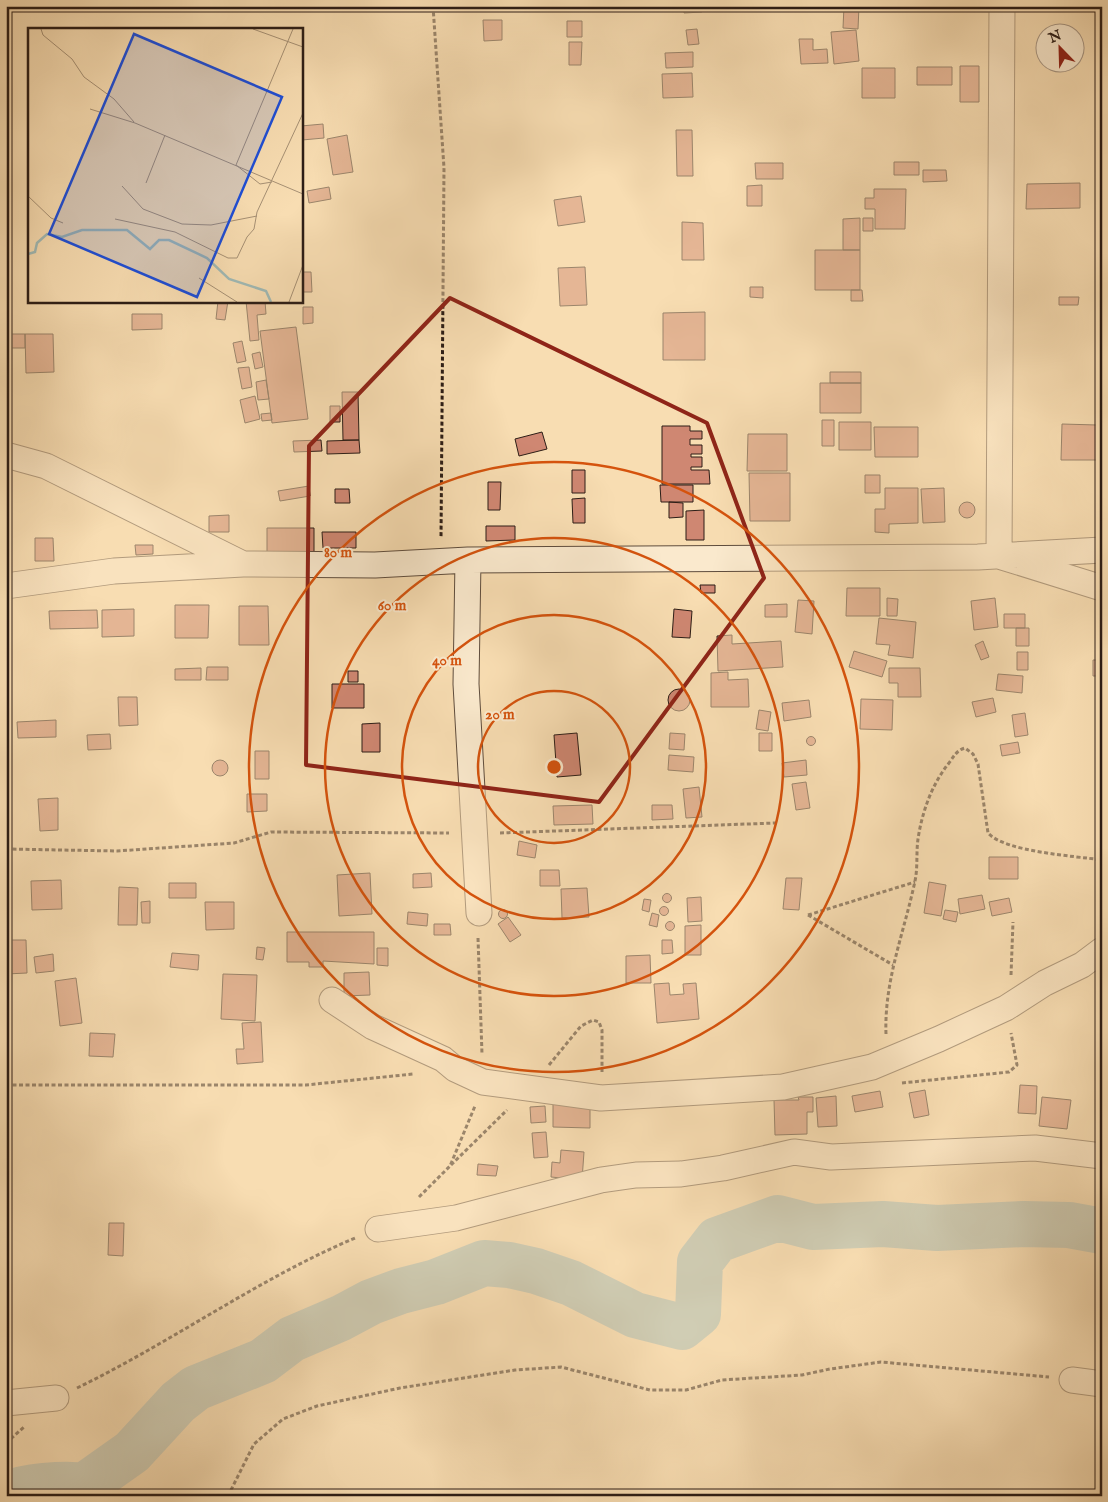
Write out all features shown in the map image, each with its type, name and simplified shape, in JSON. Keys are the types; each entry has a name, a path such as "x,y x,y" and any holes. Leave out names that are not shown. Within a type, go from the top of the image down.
{"street":[{"path":"999,556 1002,6"},
{"path":"6,455 46,466 243,564"},
{"path":"6,586 114,571 243,564 375,565 468,560 999,556 1102,550"},
{"path":"999,556 1102,588"},
{"path":"468,560 466,684 479,913"},
{"path":"332,1000 373,1027 443,1059 455,1069 483,1082 528,1090 601,1098 783,1088 827,1079 887,1060 1006,1008 1045,983 1082,964 1102,950"},
{"path":"378,1229 456,1218 601,1180 636,1175 681,1174 723,1168 794,1152 831,1157 1035,1148 1102,1156"},
{"path":"1072,1380 1102,1384"},
{"path":"6,1403 56,1398"}],"path":[{"path":"433,6 444,168 441,561"},
{"path":"1017,1065 1009,1072 900,1083 893,1078 887,1060 885,1012 892,965 914,882 922,815 939,776 959,750 965,748 973,754 978,764 988,833 993,839 1037,851 1102,860"},
{"path":"6,849 117,851 234,843 271,832 476,834 775,823"},
{"path":"892,965 808,915 914,882"},
{"path":"450,1166 472,1116 483,1082 478,954 479,913"},
{"path":"412,1202 528,1090 581,1026 593,1020 599,1022 602,1030 601,1098"},
{"path":"6,1085 306,1085 416,1073 443,1059"},
{"path":"56,1398 176,1334 250,1290 329,1249 378,1229"},
{"path":"228,1496 254,1444 283,1419 317,1406 400,1388 515,1370 561,1367 650,1390 686,1390 722,1380 802,1376 881,1362 1072,1380"},
{"path":"6,1443 28,1424"}],"highlighted area":[{"path":"450,298 707,423 764,578 599,802 306,765 309,446"}],"building":[{"path":"684,6 701,6 702,12 684,13"},
{"path":"809,6 838,6 838,9"},
{"path":"844,6 859,6 858,29 843,28"},
{"path":"483,20 502,20 502,40 484,41"},
{"path":"567,21 582,21 582,37 567,37"},
{"path":"697,29 699,44 688,45 686,30"},
{"path":"856,30 859,61 834,64 831,32"},
{"path":"799,39 813,39 813,50 827,49 828,63 801,64"},
{"path":"569,42 582,42 581,65 569,65"},
{"path":"693,52 693,67 666,68 665,53"},
{"path":"960,66 979,66 979,102 960,102"},
{"path":"917,67 952,67 952,85 917,85"},
{"path":"862,68 895,68 895,98 862,98"},
{"path":"692,73 693,97 663,98 662,74"},
{"path":"323,124 324,138 302,140 302,126"},
{"path":"676,130 692,130 693,176 677,176"},
{"path":"347,135 353,172 333,175 327,139"},
{"path":"894,162 919,162 919,175 894,175"},
{"path":"755,163 783,163 783,179 756,179"},
{"path":"923,170 946,170 947,181 923,182"},
{"path":"1080,183 1080,208 1026,209 1027,184"},
{"path":"762,185 762,206 747,206 747,186"},
{"path":"329,187 331,199 309,203 307,191"},
{"path":"874,189 906,189 905,229 875,229 875,209 865,209 865,198 874,198"},
{"path":"581,196 585,222 558,226 554,200"},
{"path":"860,218 860,250 843,250 843,219"},
{"path":"863,218 873,218 873,231 863,231"},
{"path":"682,222 703,223 704,260 682,260"},
{"path":"815,250 860,250 860,290 815,290"},
{"path":"585,267 587,305 560,306 558,268"},
{"path":"302,272 311,272 312,292 302,292"},
{"path":"750,287 763,287 763,298 750,297"},
{"path":"851,290 862,290 863,301 851,301"},
{"path":"1059,297 1079,297 1078,305 1059,305"},
{"path":"218,302 228,302 225,320 216,319"},
{"path":"246,302 265,302 266,314 257,315 259,340 250,341"},
{"path":"303,307 313,307 313,323 303,324"},
{"path":"705,312 705,360 663,360 663,313"},
{"path":"132,314 162,314 162,329 132,330"},
{"path":"296,327 308,419 272,423 260,331"},
{"path":"6,334 25,334 25,348 6,348"},
{"path":"25,334 53,334 54,372 26,373"},
{"path":"242,341 246,361 237,363 233,343"},
{"path":"260,352 263,367 255,369 252,354"},
{"path":"249,367 252,387 242,389 238,368"},
{"path":"830,372 861,372 861,383 830,383"},
{"path":"266,380 269,399 258,400 256,382"},
{"path":"820,383 861,383 861,413 820,413"},
{"path":"342,392 358,392 359,440 343,440"},
{"path":"255,396 260,419 245,423 240,400"},
{"path":"330,406 340,406 340,422 330,422"},
{"path":"271,413 272,420 262,421 261,414"},
{"path":"822,420 834,420 834,446 822,446"},
{"path":"839,422 871,422 871,450 839,450"},
{"path":"1062,424 1097,425 1097,460 1061,460"},
{"path":"662,426 690,426 690,431 702,431 702,439 690,439 690,445 702,445 702,454 691,454 691,457 702,457 702,467 691,467 691,470 709,470 710,484 662,484"},
{"path":"874,427 918,427 918,457 875,457"},
{"path":"542,432 547,449 519,456 515,439"},
{"path":"748,434 787,434 787,471 747,471"},
{"path":"321,440 322,451 294,452 293,441"},
{"path":"359,440 360,453 327,454 327,441"},
{"path":"572,470 585,470 585,493 572,493"},
{"path":"749,473 790,473 790,521 750,521"},
{"path":"865,475 880,475 880,493 865,493"},
{"path":"488,482 501,482 500,510 488,510"},
{"path":"660,485 693,485 693,502 661,502"},
{"path":"309,486 310,496 280,501 278,491"},
{"path":"885,488 918,488 918,523 889,524 889,533 875,532 875,509 885,509"},
{"path":"944,488 945,522 923,523 921,489"},
{"path":"335,489 349,489 350,503 335,503"},
{"path":"585,498 585,523 573,523 572,499"},
{"path":"669,502 683,503 683,517 669,518"},
{"path":"967,502 975,510 967,518 959,510"},
{"path":"704,510 704,540 686,540 686,511"},
{"path":"229,515 229,532 209,532 209,516"},
{"path":"486,526 515,526 515,540 486,541"},
{"path":"267,528 314,528 314,553 267,553"},
{"path":"322,532 356,532 356,548 323,548"},
{"path":"35,538 53,538 54,561 35,561"},
{"path":"135,545 153,545 153,554 136,555"},
{"path":"700,585 715,585 715,593 701,593"},
{"path":"847,588 880,588 880,616 846,616"},
{"path":"887,598 898,599 897,616 887,616"},
{"path":"995,598 998,627 974,630 971,601"},
{"path":"798,600 814,601 812,634 795,632"},
{"path":"787,604 787,617 765,617 765,605"},
{"path":"175,605 209,605 208,638 175,638"},
{"path":"239,606 268,606 269,645 239,645"},
{"path":"134,609 134,636 102,637 102,610"},
{"path":"674,609 692,611 690,638 672,637"},
{"path":"97,610 98,628 50,629 49,611"},
{"path":"1004,614 1025,614 1025,628 1004,628"},
{"path":"879,618 916,622 913,658 888,655 890,645 876,644"},
{"path":"1016,628 1029,628 1029,646 1016,646"},
{"path":"732,635 732,644 781,641 783,667 718,671 717,636"},
{"path":"983,641 989,657 981,660 975,645"},
{"path":"854,651 887,661 882,677 849,667"},
{"path":"1017,652 1028,652 1028,670 1017,670"},
{"path":"1093,660 1102,660 1102,676 1093,676"},
{"path":"207,667 228,667 228,680 206,680"},
{"path":"201,668 201,680 175,680 175,669"},
{"path":"889,668 920,668 921,697 898,697 898,683 889,683"},
{"path":"348,671 358,671 358,682 348,682"},
{"path":"728,672 728,680 748,679 749,707 711,707 711,673"},
{"path":"998,674 1023,676 1022,693 996,690"},
{"path":"332,684 364,684 364,708 332,708"},
{"path":"679,689 687,692 690,700 687,708 679,711 671,708 668,700 671,692"},
{"path":"118,697 137,697 138,725 119,726"},
{"path":"993,698 996,712 976,717 972,702"},
{"path":"861,699 893,700 892,730 860,729"},
{"path":"809,700 811,717 784,721 782,703"},
{"path":"759,710 771,712 768,731 756,729"},
{"path":"1025,713 1028,735 1015,737 1012,715"},
{"path":"56,720 56,737 18,738 17,722"},
{"path":"380,723 380,752 362,752 362,724"},
{"path":"577,733 581,775 557,777 554,735"},
{"path":"670,733 685,734 684,750 669,749"},
{"path":"759,733 772,733 772,751 759,751"},
{"path":"110,734 111,749 88,750 87,735"},
{"path":"811,737 815,741 811,745 807,741"},
{"path":"1018,742 1020,753 1002,756 1000,745"},
{"path":"255,751 269,751 269,779 255,779"},
{"path":"669,755 694,757 693,772 668,770"},
{"path":"220,760 228,768 220,776 212,768"},
{"path":"806,760 807,775 784,777 782,763"},
{"path":"806,782 810,808 796,810 792,784"},
{"path":"699,787 702,817 686,818 683,789"},
{"path":"247,794 267,794 267,811 247,812"},
{"path":"58,798 58,830 40,831 38,799"},
{"path":"592,805 593,824 554,825 553,806"},
{"path":"652,805 672,805 673,819 652,820"},
{"path":"519,841 537,845 535,858 517,855"},
{"path":"989,857 1018,857 1018,879 989,879"},
{"path":"540,870 559,870 560,886 540,886"},
{"path":"370,873 372,914 339,916 337,875"},
{"path":"431,873 432,887 413,888 413,874"},
{"path":"786,878 802,878 799,910 783,909"},
{"path":"61,880 62,909 32,910 31,881"},
{"path":"929,882 946,885 941,916 924,913"},
{"path":"169,883 196,883 196,898 169,898"},
{"path":"119,887 138,888 137,925 118,925"},
{"path":"587,888 589,917 562,918 561,889"},
{"path":"667,893 672,898 667,903 662,898"},
{"path":"982,895 985,909 960,914 958,899"},
{"path":"701,897 702,921 688,922 687,898"},
{"path":"1009,898 1012,912 992,916 989,902"},
{"path":"644,899 651,900 649,912 642,910"},
{"path":"150,901 150,923 142,923 141,902"},
{"path":"205,902 234,902 234,929 206,930"},
{"path":"664,906 669,911 664,916 659,911"},
{"path":"503,910 507,914 503,918 499,914"},
{"path":"945,910 958,912 956,922 943,919"},
{"path":"408,912 428,914 427,926 407,924"},
{"path":"652,913 659,915 657,927 649,925"},
{"path":"508,917 521,935 510,942 498,924"},
{"path":"670,922 674,926 670,930 666,926"},
{"path":"434,924 450,924 451,935 434,935"},
{"path":"701,925 701,955 685,955 685,926"},
{"path":"287,932 374,932 374,964 323,961 323,967 309,967 309,962 287,962"},
{"path":"6,940 26,940 27,973 6,974"},
{"path":"662,940 672,940 673,953 662,954"},
{"path":"257,947 265,948 263,960 256,959"},
{"path":"377,948 388,948 388,966 377,965"},
{"path":"172,953 199,955 198,970 170,967"},
{"path":"53,954 54,971 36,973 34,957"},
{"path":"650,955 651,983 626,983 626,956"},
{"path":"369,972 370,995 344,996 344,973"},
{"path":"223,974 257,975 255,1021 221,1019"},
{"path":"76,978 82,1023 60,1026 55,981"},
{"path":"669,983 670,995 684,994 683,984 696,983 699,1019 657,1023 654,984"},
{"path":"261,1022 263,1062 237,1064 236,1049 244,1049 242,1023"},
{"path":"90,1033 115,1034 113,1057 89,1056"},
{"path":"1020,1085 1037,1086 1036,1114 1018,1113"},
{"path":"925,1090 929,1115 914,1118 909,1093"},
{"path":"880,1091 883,1107 855,1112 852,1096"},
{"path":"836,1096 837,1126 818,1127 816,1098"},
{"path":"798,1097 813,1097 813,1112 807,1112 807,1134 775,1135 774,1100 799,1100"},
{"path":"1042,1097 1071,1100 1067,1129 1039,1126"},
{"path":"553,1103 590,1104 590,1128 553,1127"},
{"path":"545,1106 546,1122 531,1123 530,1107"},
{"path":"546,1132 548,1157 534,1158 532,1133"},
{"path":"561,1150 584,1152 582,1180 551,1177 552,1162 560,1163"},
{"path":"478,1164 498,1166 496,1176 477,1175"},
{"path":"109,1223 124,1223 123,1256 108,1255"}],"waterway":[{"path":"6,1495 22,1489 44,1486 84,1486 132,1452 178,1402 196,1388 263,1361 292,1339 341,1318 371,1302 401,1291 436,1282 484,1263 509,1265 536,1271 571,1283 635,1315 682,1327 698,1314 700,1262 717,1240 778,1218 813,1227 883,1224 937,1228 1024,1224 1069,1225 1102,1231"}]}
